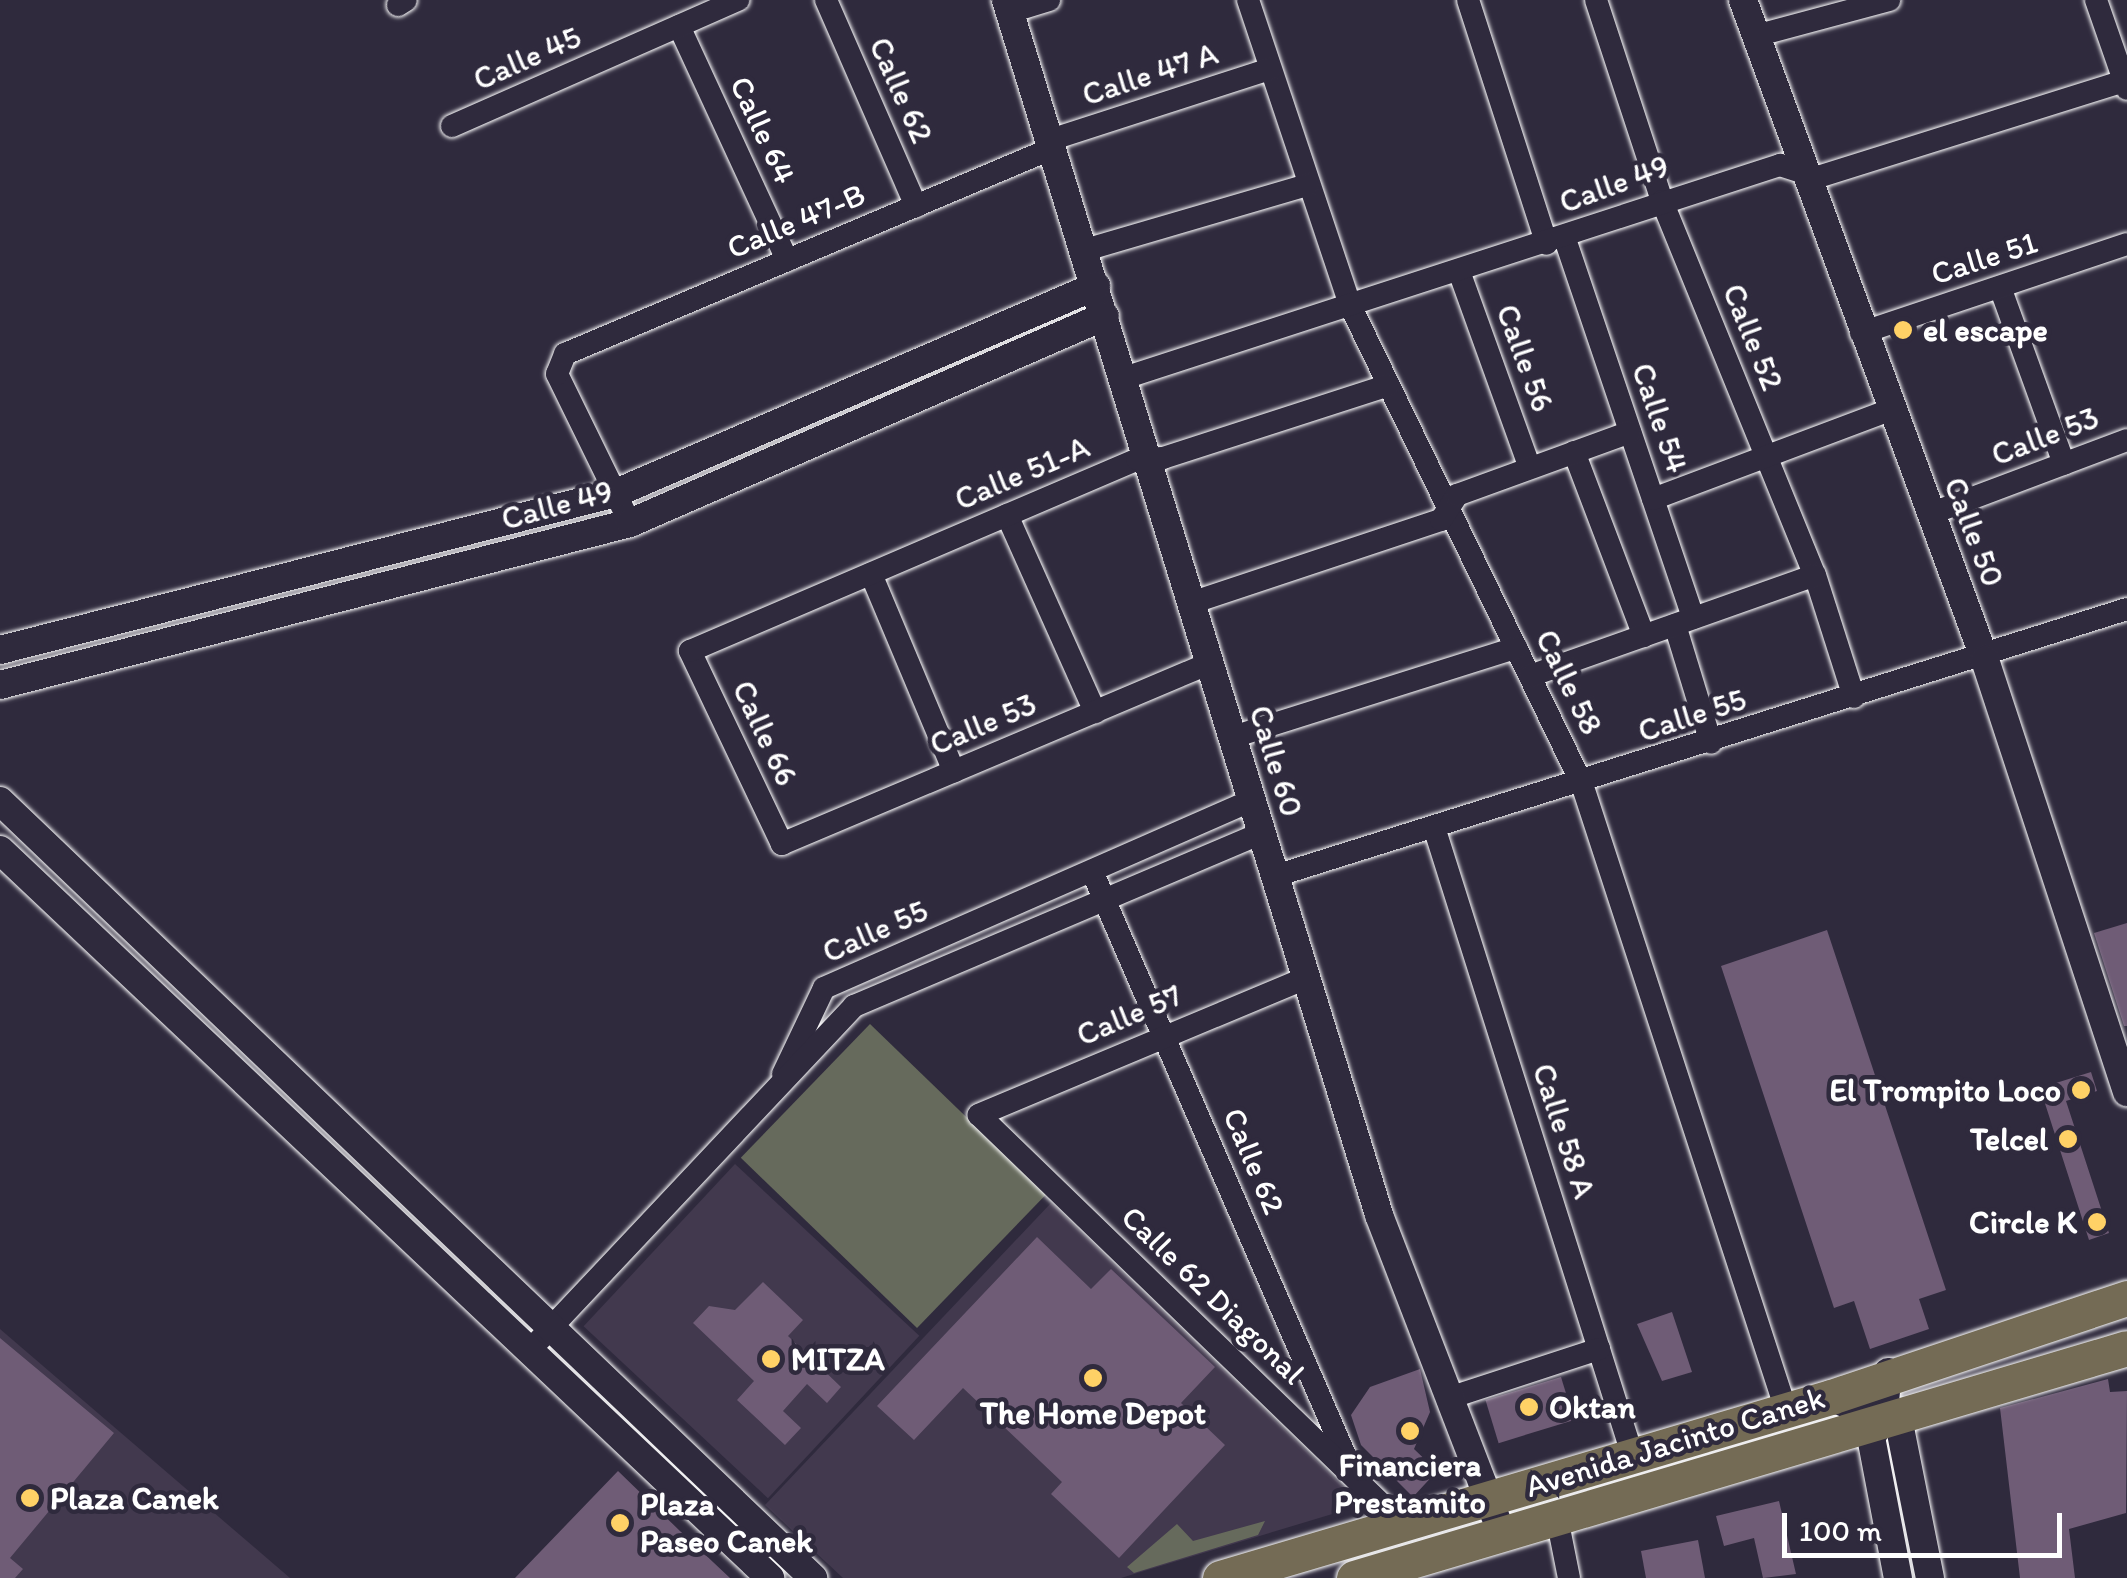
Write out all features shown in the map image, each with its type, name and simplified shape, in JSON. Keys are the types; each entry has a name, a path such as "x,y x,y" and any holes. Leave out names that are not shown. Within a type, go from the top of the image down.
{"main road":[{"name":"Avenida Jacinto Canek","path":"1220,1578 1831,1397 1888,1372 2127,1298"},
{"name":"Avenida Jacinto Canek","path":"1354,1578 2127,1348"}],"street":[{"name":"Calle 45","path":"452,126 738,0"},
{"name":"Calle 62","path":"826,0 916,206"},
{"path":"1008,6 1049,0"},
{"name":"Calle 58","path":"1248,0 1350,305 1582,784 1786,1410"},
{"name":"Calle 54","path":"1468,0 1653,499 1711,743"},
{"name":"Calle 52","path":"1596,0 1662,202 1815,575 1854,698"},
{"name":"Calle 50","path":"1743,0 1800,171 1985,660 2127,1092"},
{"path":"1755,36 1889,0"},
{"path":"2096,0 2126,83"},
{"name":"Calle 60","path":"1008,6 1379,1215 1502,1534"},
{"name":"Calle 64","path":"680,26 786,260"},
{"name":"Calle 47 A","path":"1051,144 1270,69"},
{"name":"Calle 49","path":"1124,378 1556,241 1780,164 1818,177 2126,83"},
{"name":"Calle 47-B","path":"616,493 556,374 565,354 916,206 1051,144"},
{"path":"1084,250 1308,185"},
{"name":"Calle 51","path":"1861,333 2127,244"},
{"name":"Calle 56","path":"1459,271 1530,468"},
{"name":"Calle 49","path":"0,650 616,493 1096,286"},
{"path":"2000,287 2064,464"},
{"name":"Calle 49","path":"0,685 630,524 1105,316"},
{"path":"872,383 884,412"},
{"name":"Calle 51-A","path":"690,651 1007,515 1150,459 1389,385"},
{"path":"1653,499 1764,451 1890,410"},
{"path":"1191,603 1441,520 1457,495 1630,432"},
{"name":"Calle 53","path":"1930,514 2127,440"},
{"path":"1574,452 1644,636"},
{"path":"616,493 630,524"},
{"path":"1007,515 1095,712"},
{"path":"871,574 954,772"},
{"path":"1530,676 1815,575"},
{"path":"282,576 287,610"},
{"name":"Calle 55","path":"1275,876 1985,660 2127,610"},
{"path":"1232,738 1516,648"},
{"name":"Calle 66","path":"690,651 782,844"},
{"name":"Calle 53","path":"782,844 1210,662"},
{"path":"0,800 814,1578"},
{"name":"Calle 55","path":"772,1098 824,988 1252,800"},
{"name":"Calle 58 A","path":"1434,828 1632,1454"},
{"name":"Calle 55","path":"772,1098 854,1006 1262,832"},
{"path":"0,850 770,1578"},
{"name":"Calle 62","path":"1092,870 1355,1478"},
{"name":"Calle 57","path":"979,1115 1306,978"},
{"path":"198,1036 220,1011"},
{"path":"530,1350 772,1098"},
{"name":"Calle 62 Diagonal","path":"979,1115 1402,1522"},
{"path":"1450,1398 1599,1349"},
{"path":"1888,1372 1882,1420 1871,1437 1898,1578"},
{"path":"1831,1397 1900,1428 1930,1578"},
{"path":"1558,1518 1569,1578"}],"shaded area":[{"name":"MITZA","path":"735,1164 919,1336 768,1498 584,1326"},
{"name":"The Home Depot","path":"1051,1203 1362,1505 1121,1578 843,1578 765,1505"},
{"name":"Plaza Canek","path":"0,1329 290,1578 0,1578"}],"green space":[{"path":"870,1024 1046,1194 917,1328 741,1158"},
{"path":"1265,1521 1258,1535 1134,1573 1127,1567 1177,1524 1193,1541"}],"building":[{"path":"2127,923 2127,1026 2124,1026 2094,933"},
{"path":"1827,930 1946,1290 1919,1299 1929,1329 1870,1349 1854,1301 1834,1308 1721,966"},
{"path":"2091,1072 2097,1091 2066,1101 2109,1233 2089,1240 2040,1088"},
{"name":"The Home Depot","path":"1037,1237 1091,1289 1111,1269 1215,1367 1181,1403 1225,1445 1119,1558 1051,1494 1062,1482 963,1388 914,1440 877,1406"},
{"name":"MITZA","path":"763,1282 803,1320 788,1336 841,1387 827,1403 807,1384 783,1411 801,1428 785,1445 737,1400 754,1381 693,1323 709,1306 735,1310"},
{"path":"1672,1312 1692,1372 1662,1381 1637,1324"},
{"name":"Plaza Canek","path":"0,1338 114,1433 10,1558 23,1569 15,1578 0,1578"},
{"path":"1420,1369 1430,1412 1414,1449 1437,1471 1413,1497 1361,1445 1351,1415 1370,1387"},
{"name":"Oktan","path":"1561,1377 1574,1420 1499,1443 1485,1400"},
{"path":"2108,1379 2110,1392 2127,1391 2126,1513 2069,1529 2075,1578 2020,1578 2000,1408"},
{"name":"Plaza Paseo Canek","path":"618,1471 680,1531 730,1578 515,1578"},
{"path":"1779,1501 1796,1574 1763,1578 1754,1538 1724,1546 1716,1516"},
{"path":"1698,1540 1705,1578 1646,1578 1641,1551"}],"place":[{"name":"el escape","path":"1903,330"},
{"name":"El Trompito Loco","path":"2081,1090"},
{"name":"Telcel","path":"2068,1139"},
{"name":"Circle K","path":"2097,1222"},
{"name":"MITZA","path":"771,1359"},
{"name":"The Home Depot","path":"1093,1378"},
{"name":"Oktan","path":"1529,1407"},
{"name":"Financiera Prestamito","path":"1410,1431"},
{"name":"Plaza Canek","path":"30,1498"},
{"name":"Plaza Paseo Canek","path":"620,1523"}]}
